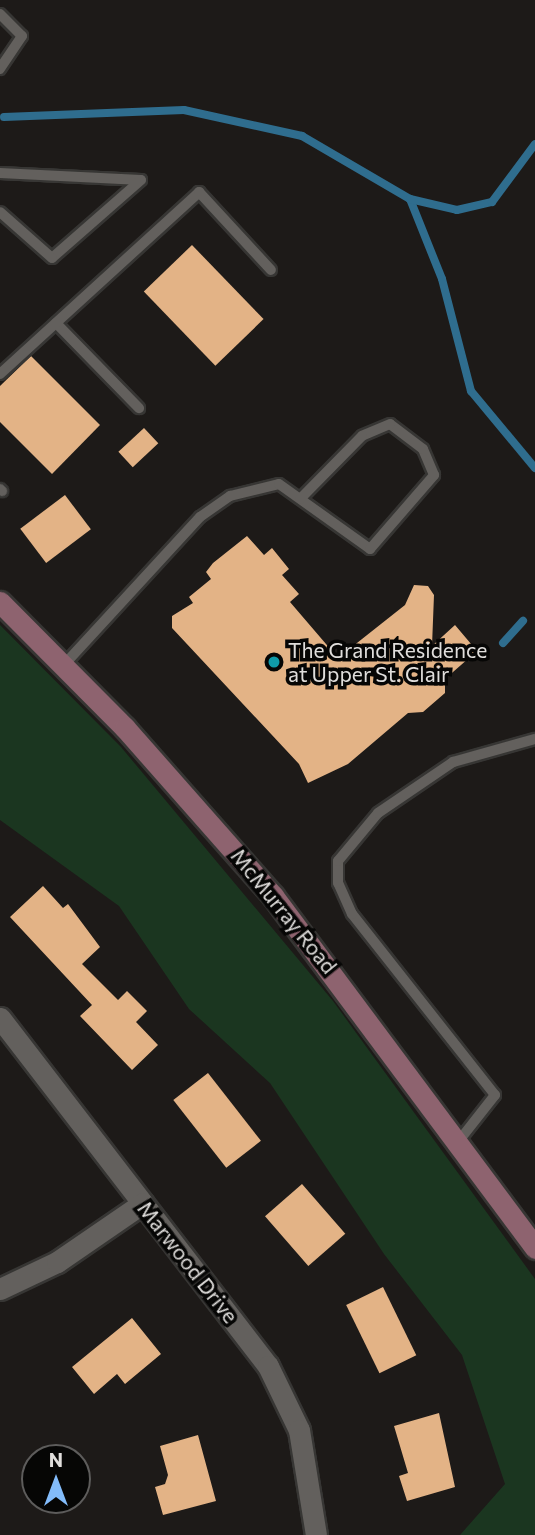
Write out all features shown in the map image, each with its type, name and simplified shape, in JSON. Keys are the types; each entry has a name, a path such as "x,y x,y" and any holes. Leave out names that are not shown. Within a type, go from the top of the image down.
{"main road":[{"name":"McMurray Road","path":"0,602 273,895 535,1248"}],"street":[{"name":"Marwood Drive","path":"0,1018 268,1366 299,1430 316,1535"},
{"path":"0,1289 57,1262 143,1203"}],"lane":[{"path":"0,14 22,36 0,69"},
{"path":"0,173 141,180 52,258 0,212"},
{"path":"0,374 199,192 271,270"},
{"path":"56,323 139,408"},
{"path":"62,667 200,517 230,496 279,484 300,499 370,549 434,475 423,449 390,424 362,436 300,499"},
{"path":"458,1142 495,1095 352,914 338,883 338,861 378,813 453,762 535,740"}],"green space":[{"path":"0,625 121,747 333,1001 535,1279 535,1535 460,1535 505,1484 462,1355 384,1254 270,1083 189,1009 119,906 0,820"}],"building":[{"path":"192,245 264,319 215,366 144,292"},
{"path":"31,356 100,425 52,474 0,422 0,386"},
{"path":"144,428 158,443 133,467 118,452"},
{"path":"65,495 91,529 46,563 20,529"},
{"name":"The Grand Residence at Upper St. Clair","path":"247,536 264,555 272,548 289,569 282,575 299,594 290,602 338,658 405,605 414,585 428,586 434,595 432,646 455,625 477,651 445,679 445,693 423,712 408,713 348,764 308,783 299,764 172,628 172,616 193,603 189,597 211,579 206,572 213,563"},
{"path":"43,886 63,908 68,904 100,947 82,964 118,1000 127,991 147,1011 136,1022 158,1045 132,1070 80,1016 92,1005 10,917"},
{"path":"208,1073 261,1141 226,1168 173,1100"},
{"path":"302,1184 345,1234 308,1266 265,1216"},
{"path":"383,1287 416,1355 379,1373 346,1305"},
{"path":"132,1318 161,1354 125,1384 117,1374 94,1394 72,1367"},
{"path":"439,1413 455,1487 407,1501 399,1476 408,1473 394,1426"},
{"path":"198,1435 216,1501 163,1515 155,1487 165,1484 168,1475 160,1446"}],"waterway":[{"path":"4,117 184,110 302,136 410,199 442,279 471,391 535,468"},
{"path":"410,199 457,210 492,202 535,144"},
{"path":"503,643 523,621"}],"place":[{"name":"The Grand Residence at Upper St. Clair","path":"274,662"}]}
